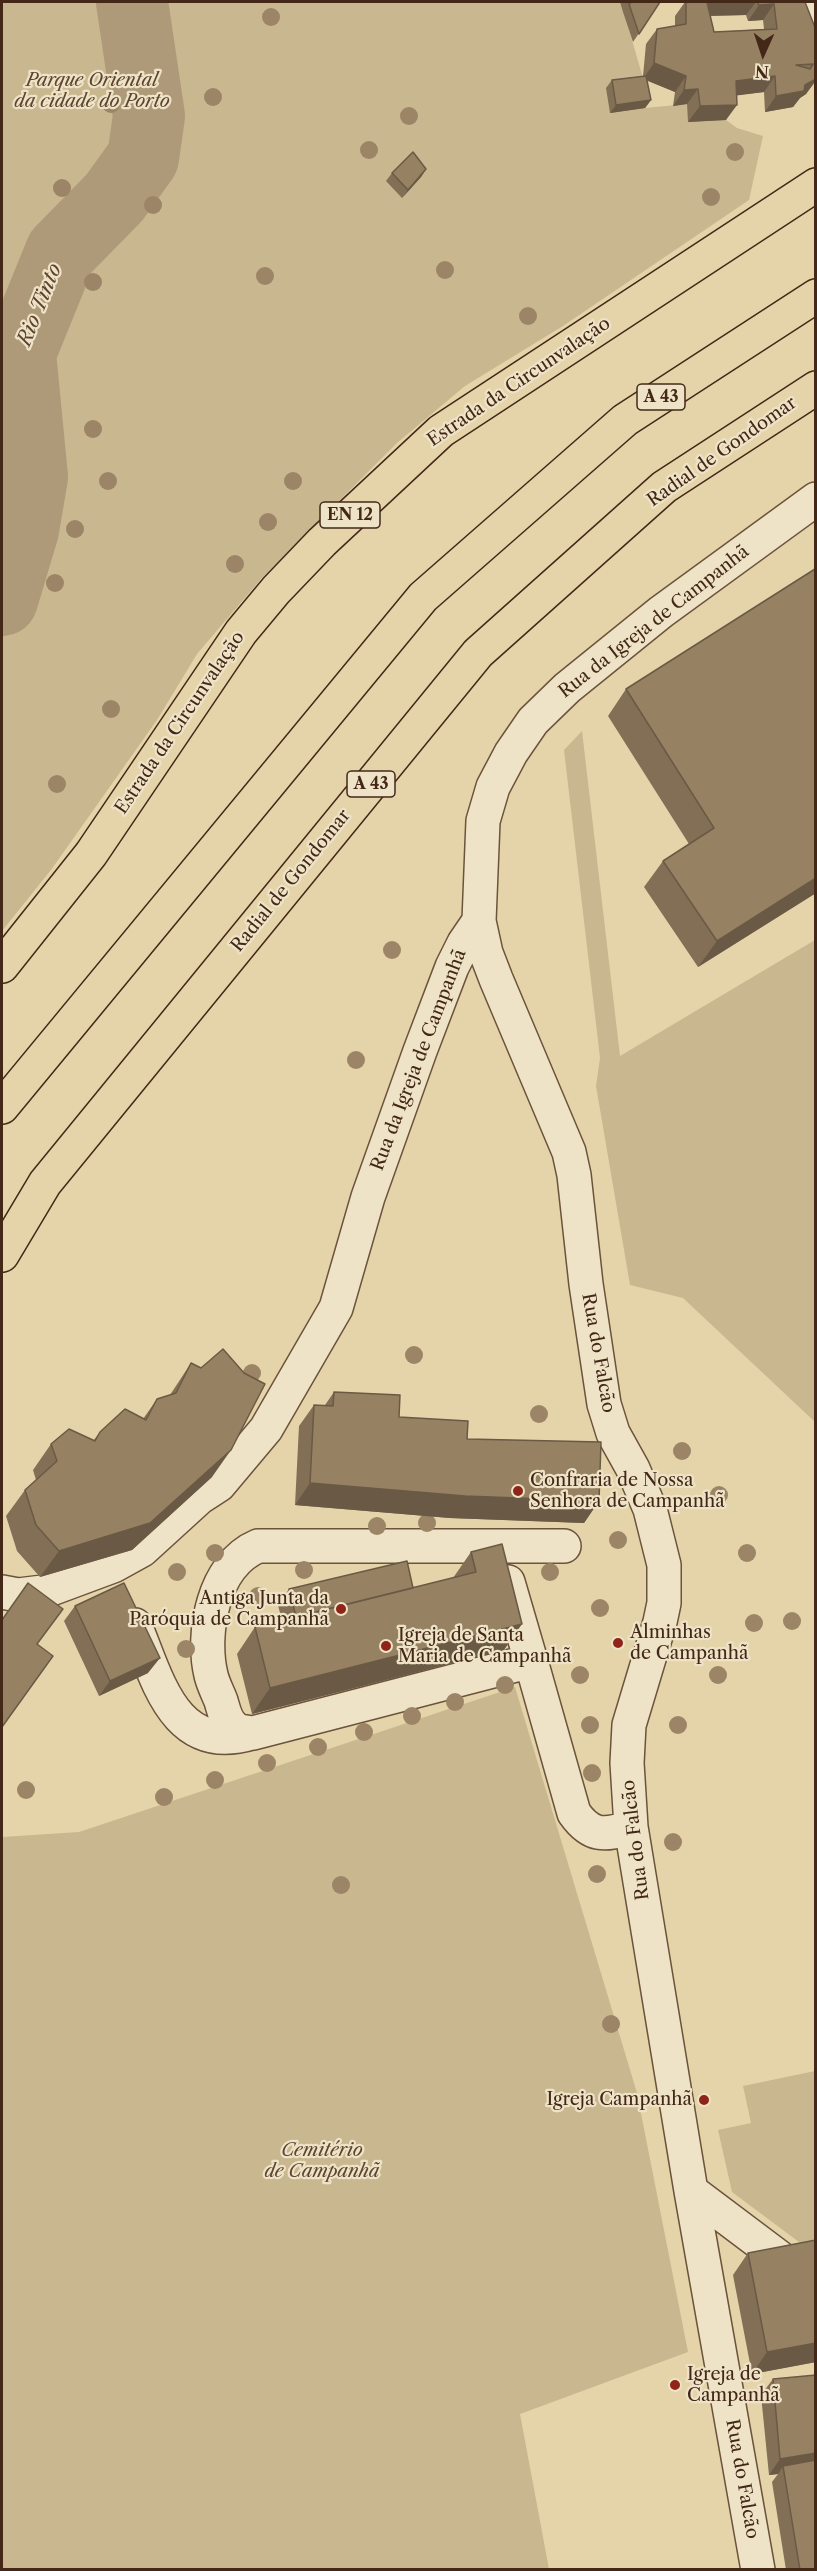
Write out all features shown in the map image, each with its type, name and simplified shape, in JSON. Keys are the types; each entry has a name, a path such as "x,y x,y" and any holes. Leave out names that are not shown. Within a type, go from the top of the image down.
{"main road":[{"name":"Estrada da Circunvalação","path":"2,966 91,854 241,632 276,590 330,534 441,431 816,185"},
{"name":"A 43","path":"2,1107 423,597 625,420 816,296"},
{"name":"Radial de Gondomar","path":"2,1255 45,1182 478,653 664,487 816,388"}],"street":[{"path":"803,2 816,30"},
{"name":"Rua da Igreja de Campanhã","path":"2,1592 18,1595 115,1587 142,1550 199,1498 219,1485 266,1429 336,1308 368,1197 420,1051 452,967 479,921 483,821 493,787 511,753 533,721 567,688 661,612 816,499"},
{"name":"Rua do Falcão","path":"479,921 486,953 496,980 569,1152 604,1404 613,1433 650,1509 664,1565 664,1603 660,1622 629,1725 627,1763 631,1827 691,2191 758,2570"},
{"path":"253,1733 237,1730 229,1723 211,1675 208,1645 212,1615 220,1586 236,1561 249,1550 266,1545 564,1546"},
{"path":"498,1546 573,1813 588,1829 607,1835 631,1827"},
{"path":"115,1587 166,1701 176,1715 192,1728 213,1737 232,1739 531,1661"},
{"path":"691,2191 816,2285"}],"green space":[{"name":"Parque Oriental da cidade do Porto","path":"2,2 621,2 643,78 645,108 687,104 689,122 726,120 737,128 763,136 749,200 563,326 465,386 397,443 261,579 197,654 157,720 51,870 2,931"},
{"path":"582,731 620,1056 815,940 815,1422 683,1298 630,1285 596,1086 600,1058 564,750"},
{"name":"Cemitério de Campanhã","path":"515,1687 637,2093 688,2352 520,2414 549,2569 2,2569 2,1837 79,1832"},
{"path":"815,2071 815,2254 732,2192 718,2130 751,2123 743,2086"}],"building":[{"path":"632,2 660,2 639,34 629,4"},
{"path":"686,2 707,2 714,32 777,29 774,4 759,5 757,2 805,2 816,30 816,79 805,85 804,91 776,96 775,76 736,81 737,105 700,106 698,89 684,90 686,76 654,63 657,29 686,24","holes":["813,64 810,69 796,65"]},
{"path":"646,76 651,100 616,105 612,80"},
{"path":"413,152 426,169 408,190 392,173"},
{"path":"815,569 816,878 717,941 663,861 714,828 626,689"},
{"path":"223,1349 244,1373 265,1384 231,1450 150,1523 59,1551 36,1525 25,1490 57,1461 51,1444 69,1429 95,1441 100,1432 125,1409 146,1420 157,1399 176,1393 191,1363 201,1368"},
{"path":"334,1392 400,1395 399,1417 468,1421 467,1439 601,1442 599,1501 465,1496 310,1483 314,1405 333,1406"},
{"name":"Igreja de Santa Maria de Campanhã","path":"502,1544 522,1624 270,1688 255,1627 476,1572 471,1552"},
{"path":"407,1561 413,1588 296,1617 289,1589"},
{"path":"28,1583 63,1609 37,1644 53,1656 2,1727 2,1620"},
{"path":"124,1583 160,1658 110,1681 75,1606"},
{"path":"816,2240 816,2343 767,2352 748,2253"},
{"path":"816,2375 816,2453 780,2459 773,2379"},
{"path":"816,2460 816,2570 800,2570 783,2466"}],"waterway":[{"name":"Rio Tinto","path":"2,600 23,530 32,477 20,353 61,252 114,198 143,158 149,116 132,2"}],"place":[{"name":"Confraria de Nossa Senhora de Campanhã","path":"518,1491"},
{"name":"Antiga Junta da Paróquia de Campanhã","path":"341,1609"},
{"name":"Alminhas de Campanhã","path":"618,1643"},
{"name":"Igreja de Santa Maria de Campanhã","path":"386,1646"},
{"name":"Igreja Campanhã","path":"704,2100"},
{"name":"Igreja de Campanhã","path":"675,2385"}]}
